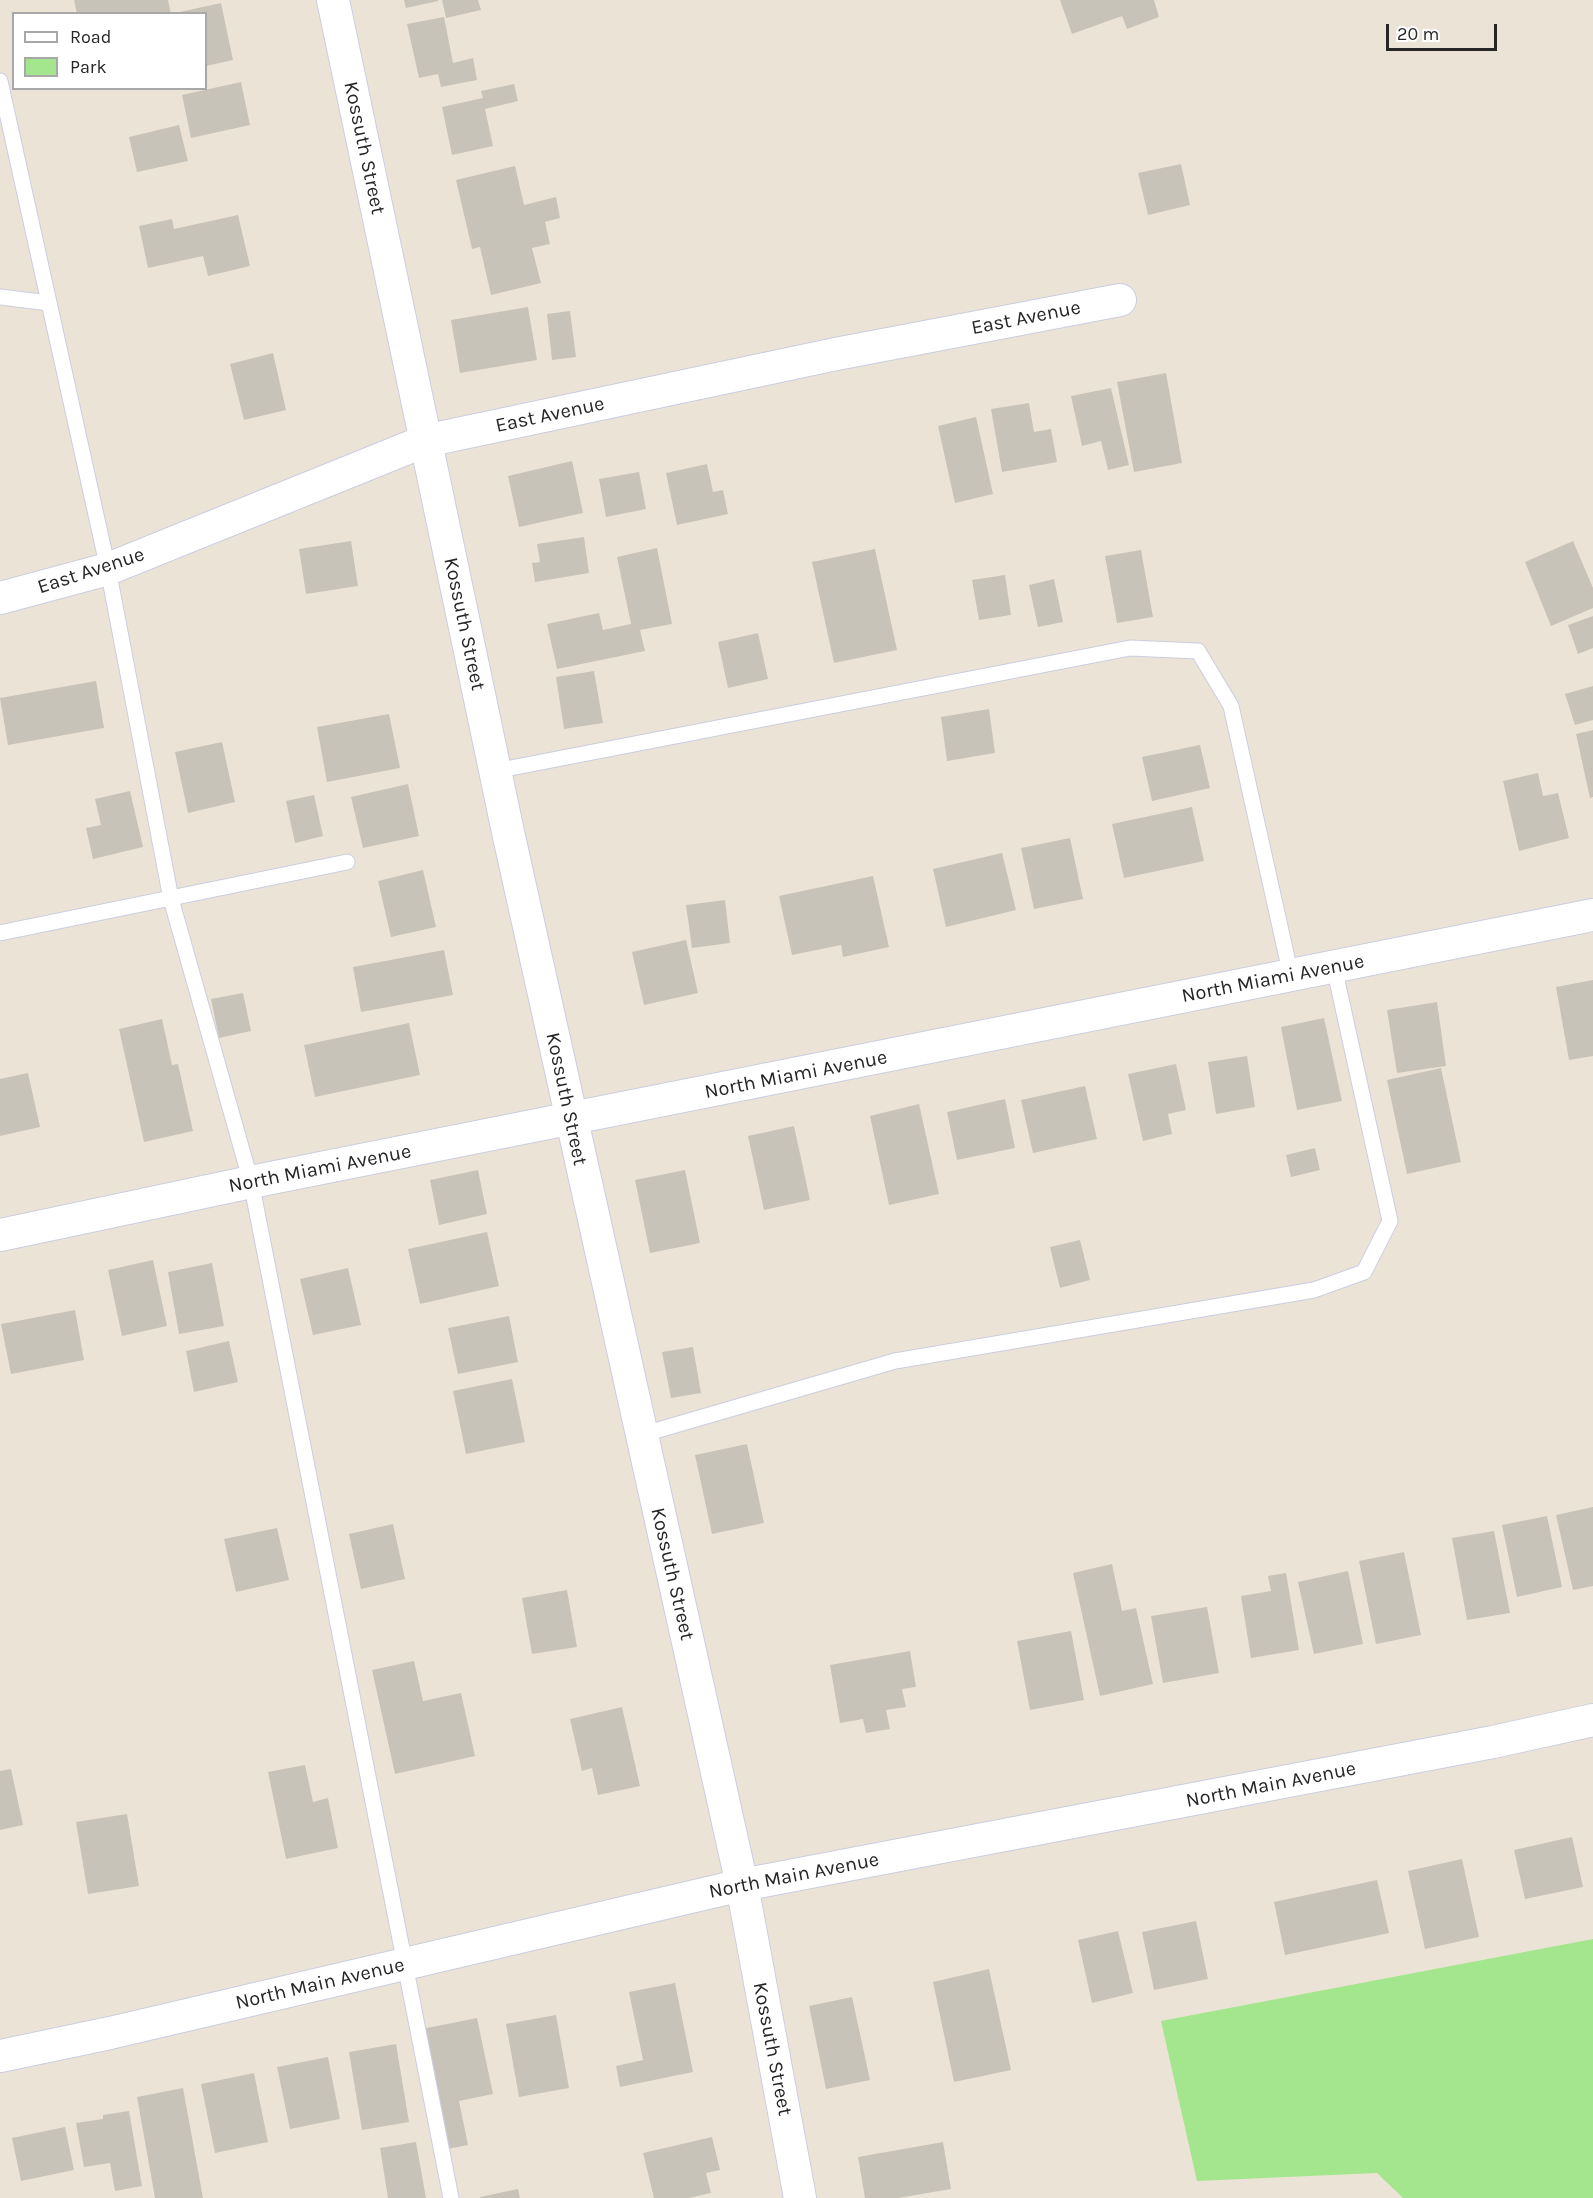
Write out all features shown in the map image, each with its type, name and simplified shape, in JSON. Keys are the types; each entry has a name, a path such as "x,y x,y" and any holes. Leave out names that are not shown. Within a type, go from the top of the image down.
{"street":[{"name":"Kossuth Street","path":"333,0 495,771 742,1885 800,2198"},
{"name":"East Avenue","path":"0,598 108,569 425,441 836,354 1120,300"},
{"name":"North Miami Avenue","path":"0,1235 251,1182 1593,915"},
{"name":"North Main Avenue","path":"0,2056 111,2033 742,1885 1493,1742 1593,1720"}],"lane":[{"path":"0,81 108,569 171,898 251,1182 452,2198"},
{"path":"0,297 49,303"},
{"path":"495,771 1130,648 1198,651 1231,706 1291,975"},
{"path":"0,933 347,862"},
{"path":"641,1435 895,1361 1314,1290 1364,1272 1390,1221 1334,967"}],"green space":[{"path":"1593,1939 1593,2198 1403,2198 1377,2173 1197,2181 1161,2021"}],"building":[{"path":"74,0 168,0 171,12 77,12"},
{"path":"404,0 438,0 438,1 406,8"},
{"path":"442,0 478,0 481,10 446,18"},
{"path":"1060,0 1154,0 1159,17 1127,29 1122,16 1072,34"},
{"path":"221,3 233,60 207,66 207,12 180,12"},
{"path":"444,17 453,63 473,58 477,80 441,87 438,74 419,78 407,24"},
{"path":"241,82 250,125 191,138 182,95"},
{"path":"514,84 518,101 485,109 493,146 452,155 442,107 483,98 481,91"},
{"path":"179,125 188,161 137,172 129,137"},
{"path":"1181,164 1190,205 1148,215 1138,173"},
{"path":"515,166 524,205 556,197 560,218 545,222 550,244 532,248 541,283 491,295 480,247 472,249 456,180"},
{"path":"238,215 250,266 208,276 203,256 148,268 139,226 172,219 174,229"},
{"path":"528,307 537,360 460,373 451,320"},
{"path":"570,311 576,357 552,360 547,314"},
{"path":"273,353 286,410 244,420 230,364"},
{"path":"1166,373 1182,463 1134,472 1117,382"},
{"path":"1111,388 1129,465 1108,470 1101,441 1082,446 1071,396"},
{"path":"1029,403 1034,432 1051,429 1057,462 1002,472 991,409"},
{"path":"976,417 993,494 955,503 938,426"},
{"path":"572,461 583,513 519,527 508,476"},
{"path":"707,464 713,492 723,490 728,514 677,525 666,473"},
{"path":"639,472 646,509 606,517 599,479"},
{"path":"584,537 589,573 535,582 532,563 540,562 537,544"},
{"path":"351,541 358,586 306,594 299,549"},
{"path":"1573,541 1593,588 1593,608 1551,626 1525,562"},
{"path":"657,548 672,624 640,630 645,651 557,669 547,624 599,613 603,630 631,624 617,557"},
{"path":"875,549 897,650 834,663 812,562"},
{"path":"1141,550 1153,617 1117,623 1105,556"},
{"path":"1005,575 1011,615 979,620 972,580"},
{"path":"1054,579 1063,622 1038,627 1029,585"},
{"path":"1593,616 1593,648 1578,654 1568,625"},
{"path":"758,633 768,679 728,688 718,642"},
{"path":"594,671 603,723 564,729 556,677"},
{"path":"96,681 104,728 8,745 0,698"},
{"path":"1593,686 1593,720 1575,725 1565,694"},
{"path":"989,709 995,753 947,761 941,717"},
{"path":"389,714 400,768 327,782 317,727"},
{"path":"1593,730 1593,797 1590,798 1576,734"},
{"path":"222,742 235,802 188,813 175,752"},
{"path":"1200,745 1210,788 1152,801 1142,757"},
{"path":"1538,773 1543,796 1558,793 1569,838 1519,851 1503,781"},
{"path":"408,784 419,836 363,848 351,797"},
{"path":"130,791 143,847 93,859 86,828 101,825 95,799"},
{"path":"314,795 323,836 295,843 286,801"},
{"path":"1192,807 1204,861 1124,878 1112,824"},
{"path":"1070,838 1083,899 1034,909 1021,848"},
{"path":"1002,853 1016,910 946,927 933,869"},
{"path":"423,870 436,927 391,937 378,881"},
{"path":"873,876 889,947 843,957 841,945 792,955 779,896"},
{"path":"725,900 730,943 692,948 686,905"},
{"path":"686,940 698,993 644,1005 632,952"},
{"path":"444,950 453,995 361,1012 353,967"},
{"path":"1593,980 1593,1056 1569,1060 1556,987"},
{"path":"243,993 251,1031 219,1038 211,999"},
{"path":"1437,1002 1446,1066 1397,1073 1387,1010"},
{"path":"1324,1018 1342,1101 1297,1110 1281,1027"},
{"path":"162,1019 172,1065 178,1064 193,1131 144,1142 119,1029"},
{"path":"409,1023 420,1075 315,1097 304,1045"},
{"path":"1247,1056 1255,1107 1216,1114 1208,1062"},
{"path":"1176,1064 1186,1110 1168,1114 1172,1134 1143,1141 1128,1074"},
{"path":"1441,1068 1461,1162 1407,1174 1387,1080"},
{"path":"28,1073 40,1127 0,1136 0,1079"},
{"path":"1085,1086 1097,1139 1033,1153 1021,1100"},
{"path":"1005,1099 1015,1148 957,1160 947,1112"},
{"path":"919,1104 939,1194 889,1205 870,1116"},
{"path":"794,1126 810,1200 764,1210 748,1136"},
{"path":"1315,1148 1320,1170 1291,1177 1286,1155"},
{"path":"478,1170 487,1214 439,1225 430,1180"},
{"path":"685,1170 700,1243 650,1253 635,1180"},
{"path":"487,1232 499,1286 420,1304 408,1249"},
{"path":"1080,1240 1090,1280 1060,1288 1050,1247"},
{"path":"153,1260 167,1326 122,1336 108,1270"},
{"path":"212,1263 224,1326 179,1334 168,1272"},
{"path":"348,1268 361,1325 313,1335 300,1279"},
{"path":"75,1310 84,1360 11,1374 1,1324"},
{"path":"509,1316 518,1362 458,1374 448,1328"},
{"path":"229,1341 238,1382 194,1392 186,1351"},
{"path":"693,1347 701,1393 671,1398 662,1352"},
{"path":"512,1379 525,1442 466,1454 453,1391"},
{"path":"747,1444 764,1523 712,1534 695,1455"},
{"path":"1593,1507 1593,1586 1573,1590 1556,1515"},
{"path":"1547,1516 1562,1587 1517,1597 1502,1525"},
{"path":"393,1524 405,1579 361,1589 349,1534"},
{"path":"277,1528 289,1580 236,1592 224,1539"},
{"path":"1494,1531 1510,1613 1467,1620 1452,1538"},
{"path":"1404,1552 1421,1635 1376,1644 1359,1561"},
{"path":"1112,1564 1122,1611 1136,1608 1153,1684 1100,1696 1073,1573"},
{"path":"1348,1571 1363,1644 1314,1654 1298,1582"},
{"path":"1286,1573 1299,1650 1251,1658 1241,1596 1271,1591 1268,1576"},
{"path":"567,1590 577,1647 532,1654 522,1598"},
{"path":"1207,1607 1219,1673 1163,1683 1151,1616"},
{"path":"1071,1631 1084,1700 1030,1710 1017,1641"},
{"path":"910,1651 916,1687 902,1689 906,1707 886,1710 890,1729 866,1733 863,1719 840,1723 830,1665"},
{"path":"414,1661 423,1701 461,1693 475,1756 395,1774 372,1670"},
{"path":"622,1707 640,1786 598,1795 592,1768 582,1771 570,1719"},
{"path":"305,1765 313,1802 328,1798 338,1848 286,1859 268,1772"},
{"path":"11,1769 23,1825 0,1830 0,1771"},
{"path":"127,1814 139,1886 88,1894 76,1822"},
{"path":"1572,1837 1583,1887 1525,1899 1514,1850"},
{"path":"1462,1859 1479,1937 1425,1949 1408,1871"},
{"path":"1377,1880 1389,1933 1285,1955 1274,1902"},
{"path":"1196,1921 1208,1979 1154,1990 1142,1932"},
{"path":"1118,1931 1133,1993 1092,2003 1078,1940"},
{"path":"989,1969 1011,2070 954,2082 933,1982"},
{"path":"675,1983 693,2072 620,2087 616,2066 643,2060 629,1992"},
{"path":"852,1997 870,2080 826,2089 809,2006"},
{"path":"556,2015 569,2088 519,2097 506,2024"},
{"path":"477,2018 493,2094 459,2101 468,2145 447,2149 422,2029"},
{"path":"396,2044 409,2122 362,2130 349,2052"},
{"path":"328,2057 340,2119 290,2129 277,2067"},
{"path":"254,2073 268,2142 215,2153 201,2084"},
{"path":"183,2088 203,2198 155,2198 137,2097"},
{"path":"129,2111 142,2186 115,2191 110,2163 84,2167 76,2123 103,2119 103,2115"},
{"path":"65,2127 74,2170 21,2181 12,2138"},
{"path":"712,2137 720,2170 706,2173 711,2193 689,2198 654,2198 643,2153"},
{"path":"416,2142 426,2198 388,2198 380,2148"},
{"path":"943,2142 951,2189 898,2198 865,2198 858,2157"},
{"path":"518,2189 520,2198 480,2198 480,2197"}]}
